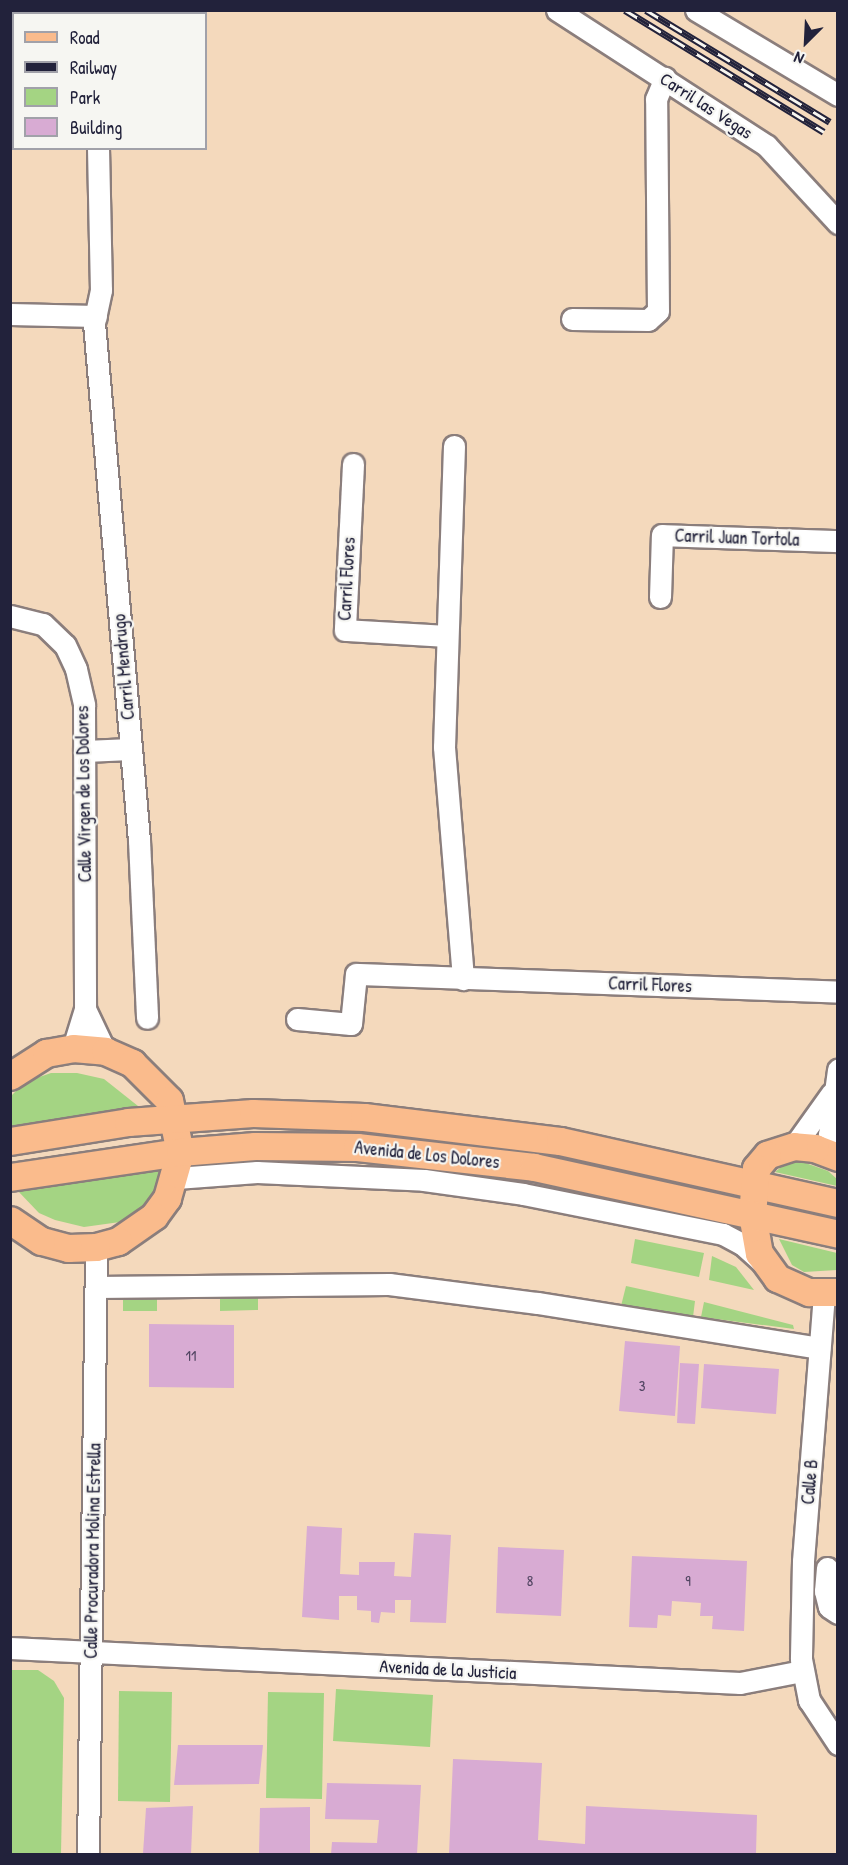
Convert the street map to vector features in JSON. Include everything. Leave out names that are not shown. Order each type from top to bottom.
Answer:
[{"type":"main road","points":[[10,1076],[46,1053],[73,1048],[105,1051],[132,1063],[155,1082],[176,1119],[178,1165],[154,1216],[137,1231],[96,1247],[68,1248],[41,1241],[10,1220]]},
{"type":"main road","name":"Avenida de Los Dolores","points":[[10,1140],[176,1119],[253,1113],[438,1123],[560,1141],[837,1203]]},
{"type":"main road","name":"Avenida de Los Dolores","points":[[10,1177],[178,1165],[304,1146],[471,1157],[608,1181],[837,1234]]},
{"type":"main road","points":[[830,1293],[791,1286],[765,1264],[756,1244],[752,1214],[753,1183],[760,1160],[776,1149],[794,1146],[836,1156]]},
{"type":"street","name":"Carril las Vegas","points":[[557,10],[767,146],[837,223]]},
{"type":"street","points":[[696,10],[837,95]]},
{"type":"street","points":[[572,319],[648,320],[658,311],[656,99],[664,78]]},
{"type":"street","name":"Carril Mendrugo","points":[[98,150],[101,290],[96,316],[131,749],[147,1018]]},
{"type":"street","points":[[10,314],[96,316]]},
{"type":"street","points":[[454,446],[444,747],[463,979]]},
{"type":"street","name":"Carril Flores","points":[[353,464],[345,630],[446,636]]},
{"type":"street","name":"Carril Juan Tortola","points":[[660,597],[662,535],[837,541]]},
{"type":"street","name":"Calle Virgen de Los Dolores","points":[[10,616],[43,624],[65,645],[76,669],[84,705],[85,1009],[73,1048]]},
{"type":"street","points":[[84,751],[131,749]]},
{"type":"street","name":"Carril Flores","points":[[297,1019],[351,1024],[356,974],[837,992]]},
{"type":"street","name":"Calle Virgen de Los Dolores","points":[[85,1009],[105,1051]]},
{"type":"street","points":[[836,1156],[829,1135],[837,1070]]},
{"type":"street","points":[[794,1146],[833,1092]]},
{"type":"street","points":[[178,1165],[256,1172],[424,1180],[523,1194],[624,1212],[731,1237],[765,1264]]},
{"type":"street","name":"Calle Procuradora Molina Estrella","points":[[88,1854],[96,1247]]},
{"type":"street","points":[[96,1287],[389,1284],[538,1303],[819,1348]]},
{"type":"street","name":"Calle B","points":[[802,1671],[804,1557],[819,1348],[830,1293]]},
{"type":"street","points":[[804,1557],[832,1571],[825,1591],[829,1607],[837,1613]]},
{"type":"street","name":"Avenida de la Justicia","points":[[10,1648],[740,1683],[802,1671]]},
{"type":"street","points":[[802,1671],[809,1700],[837,1744]]},
{"type":"green space","points":[[51,1073],[77,1073],[104,1079],[138,1106],[11,1126],[10,1097],[25,1082]]},
{"type":"green space","points":[[800,1161],[828,1171],[837,1179],[837,1186],[775,1172],[785,1164]]},
{"type":"green space","points":[[164,1170],[164,1180],[144,1207],[120,1222],[84,1227],[55,1220],[39,1213],[17,1190]]},
{"type":"green space","points":[[635,1239],[704,1253],[699,1277],[631,1263]]},
{"type":"green space","points":[[779,1239],[837,1253],[837,1270],[804,1272],[792,1265]]},
{"type":"green space","points":[[712,1256],[736,1267],[754,1290],[709,1280]]},
{"type":"green space","points":[[626,1286],[695,1301],[693,1317],[621,1306]]},
{"type":"green space","points":[[123,1297],[157,1297],[157,1311],[123,1311]]},
{"type":"green space","points":[[258,1297],[258,1310],[220,1311],[220,1298]]},
{"type":"green space","points":[[704,1302],[793,1325],[794,1329],[701,1317]]},
{"type":"green space","points":[[11,1670],[38,1670],[54,1681],[64,1698],[61,1854],[11,1854]]},
{"type":"green space","points":[[336,1689],[433,1695],[430,1747],[333,1741]]},
{"type":"green space","points":[[119,1691],[172,1692],[170,1802],[118,1801]]},
{"type":"green space","points":[[268,1692],[324,1693],[322,1799],[266,1798]]},
{"type":"building","points":[[149,1324],[234,1325],[234,1388],[149,1387]]},
{"type":"building","points":[[625,1341],[680,1346],[675,1416],[619,1411]]},
{"type":"building","points":[[680,1363],[699,1364],[695,1424],[677,1423]]},
{"type":"building","points":[[704,1364],[779,1369],[776,1414],[701,1408]]},
{"type":"building","points":[[307,1526],[342,1528],[340,1574],[359,1575],[359,1562],[395,1562],[394,1576],[411,1577],[414,1533],[451,1535],[446,1623],[410,1622],[411,1600],[395,1600],[395,1613],[381,1612],[379,1623],[371,1622],[371,1611],[357,1610],[357,1596],[339,1596],[339,1620],[302,1617]]},
{"type":"building","points":[[498,1547],[564,1550],[561,1616],[496,1613]]},
{"type":"building","points":[[632,1556],[747,1561],[744,1631],[712,1629],[713,1616],[700,1616],[701,1603],[672,1601],[671,1616],[658,1615],[657,1628],[629,1627]]},
{"type":"building","points":[[178,1745],[263,1745],[259,1784],[174,1785]]},
{"type":"building","points":[[453,1759],[542,1763],[538,1840],[585,1844],[586,1806],[757,1815],[756,1854],[449,1854]]},
{"type":"building","points":[[327,1783],[421,1785],[417,1854],[331,1854],[332,1842],[377,1843],[379,1820],[325,1819]]},
{"type":"building","points":[[193,1806],[191,1854],[143,1854],[146,1808]]},
{"type":"building","points":[[310,1807],[310,1854],[259,1854],[260,1808]]},
{"type":"railway","points":[[625,10],[824,132]]},
{"type":"railway","points":[[646,10],[830,122]]}]
